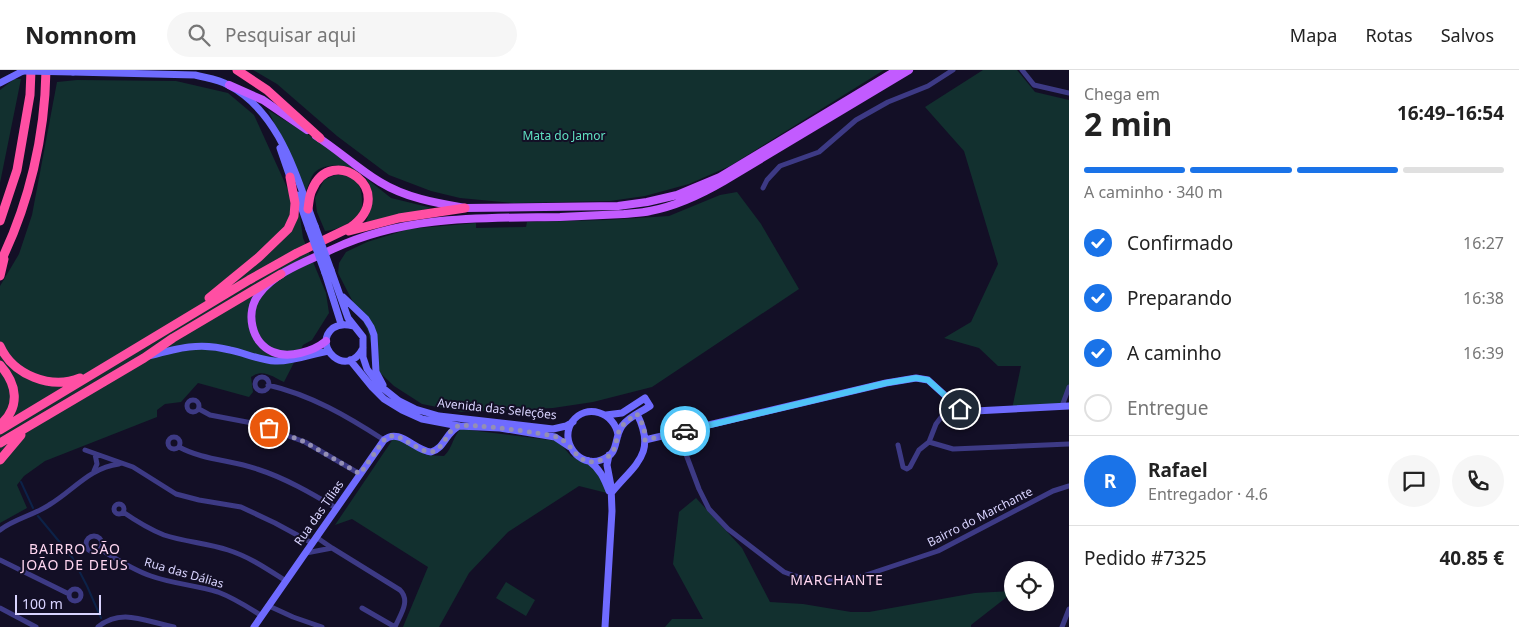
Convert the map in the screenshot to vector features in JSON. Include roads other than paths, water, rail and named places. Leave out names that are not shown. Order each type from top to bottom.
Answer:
[{"type":"highway","points":[[0,221],[17,170],[30,94],[24,70]]},
{"type":"highway","points":[[45,103],[46,70]]},
{"type":"highway","points":[[0,263],[21,214],[34,165],[45,103],[54,70]]},
{"type":"highway","points":[[237,70],[268,90],[320,138]]},
{"type":"highway","points":[[0,430],[186,317],[297,253],[359,221],[368,209],[366,185],[357,176],[347,171],[336,169],[319,178],[311,191],[308,209]]},
{"type":"highway","points":[[186,317],[259,257],[288,229],[294,216],[295,203],[290,176]]},
{"type":"highway","points":[[337,234],[398,218],[465,208]]},
{"type":"highway","points":[[0,276],[6,252]]},
{"type":"highway","points":[[0,443],[144,358],[189,328],[280,274]]},
{"type":"highway","points":[[0,346],[20,371],[37,380],[58,383],[77,380],[97,371]]},
{"type":"highway","points":[[0,366],[10,376],[15,389],[14,404],[0,425]]},
{"type":"highway","points":[[0,460],[30,425]]},
{"type":"main road","points":[[3,81],[24,70]]},
{"type":"main road","name":"Avenida das Seleções","points":[[24,70],[195,75],[229,85],[246,97],[262,113],[276,133],[289,157],[308,209],[312,228]]},
{"type":"main road","points":[[229,85],[263,100],[320,138],[372,177],[395,190],[413,197],[465,208],[618,206],[677,195],[720,177],[897,70]]},
{"type":"main road","points":[[352,326],[341,324],[331,330],[326,341],[319,347],[283,355],[273,352],[256,336],[251,321],[252,307],[259,294],[280,274],[372,233],[441,220],[585,216],[649,212],[679,204],[702,194],[909,70]]},
{"type":"main road","name":"Avenida das Seleções","points":[[276,133],[290,176],[328,272],[341,324]]},
{"type":"main road","name":"Avenida das Seleções","points":[[328,272],[337,287],[352,326],[357,328],[363,338],[363,357],[367,369],[379,385],[407,405],[440,416],[553,428],[566,426],[572,422]]},
{"type":"main road","points":[[337,287],[346,302],[366,319],[371,327],[374,335],[376,372],[387,392]]},
{"type":"main road","points":[[144,358],[196,345],[229,350],[256,358],[275,361],[289,360],[328,351],[326,341]]},
{"type":"main road","points":[[350,360],[360,354],[362,348]]},
{"type":"main road","name":"Avenida das Seleções","points":[[328,351],[338,360],[350,360],[372,388],[384,399],[412,415],[435,422],[459,426],[500,428],[555,437],[571,448]]},
{"type":"main road","points":[[645,440],[886,383],[916,378],[928,380],[960,409],[975,411],[1066,406]]},
{"type":"main road","points":[[605,627],[612,495],[607,464],[623,424],[650,406],[645,398],[622,413],[606,415],[588,412],[572,422],[568,435],[571,448],[576,455],[598,468],[612,495]]},
{"type":"main road","points":[[612,495],[640,460],[645,440],[644,427],[637,414]]},
{"type":"main road","points":[[606,415],[613,422],[618,435]]},
{"type":"main road","points":[[435,422],[443,430],[444,442]]},
{"type":"main road","points":[[384,440],[389,436],[397,436],[422,450],[431,452],[436,451],[452,431],[459,426]]},
{"type":"main road","name":"Rua das Tílias","points":[[254,627],[384,440]]},
{"type":"main road","points":[[588,461],[602,460],[609,455]]},
{"type":"main road","points":[[609,475],[616,480],[625,478]]},
{"type":"street","points":[[764,188],[767,180],[780,166],[819,152],[856,120],[888,102],[928,86],[953,70]]},
{"type":"street","points":[[1022,70],[1034,85],[1069,93]]},
{"type":"street","points":[[268,385],[288,390],[324,404],[384,440]]},
{"type":"street","points":[[1066,406],[1069,387]]},
{"type":"street","points":[[898,445],[903,467],[907,469],[919,450],[929,442],[936,424],[952,403]]},
{"type":"street","points":[[199,409],[210,415],[252,422],[287,434],[305,442],[360,474]]},
{"type":"street","name":"Bairro do Marchante","points":[[678,433],[709,509],[728,529],[784,572],[827,581],[860,577],[938,551],[1053,491],[1069,486]]},
{"type":"street","points":[[929,442],[953,450],[1069,444]]},
{"type":"street","points":[[178,447],[191,454],[227,460],[265,472],[307,491],[336,508]]},
{"type":"street","points":[[85,450],[133,467],[176,494],[241,507],[332,548],[404,594],[405,597],[405,604],[395,627],[362,608]]},
{"type":"street","points":[[94,471],[97,464],[95,454]]},
{"type":"street","points":[[0,530],[48,506],[94,471],[106,466],[122,464]]},
{"type":"street","points":[[123,512],[146,527],[163,535],[213,546],[246,556],[286,581]]},
{"type":"street","points":[[306,553],[332,548]]},
{"type":"street","name":"Rua das Dálias","points":[[100,549],[131,568],[149,576],[168,582],[218,592],[236,600],[262,616]]},
{"type":"street","points":[[0,560],[68,594]]},
{"type":"street","points":[[269,606],[322,627]]},
{"type":"street","points":[[0,608],[36,627]]},
{"type":"street","points":[[1062,627],[1069,609]]},
{"type":"street","points":[[98,627],[104,621],[121,616],[136,617],[174,627]]},
{"type":"waterway","points":[[21,482],[33,508]]},
{"type":"waterway","points":[[38,516],[72,557],[101,618]]},
{"type":"district","name":"BAIRRO SÃO JOÃO DE DEUS","points":[[75,558]]},
{"type":"district","name":"MARCHANTE","points":[[837,580]]},
{"type":"park label","name":"Mata do Jamor","points":[[564,136]]}]
